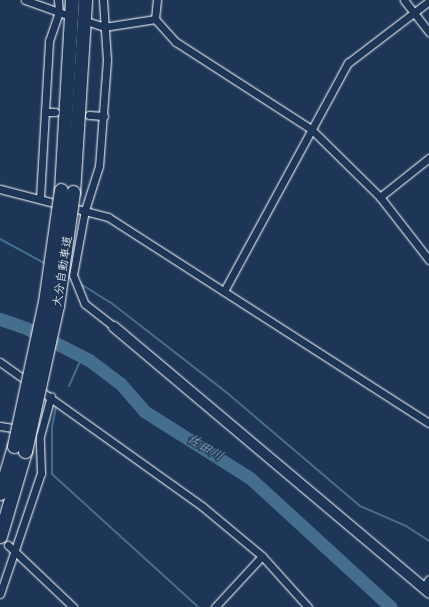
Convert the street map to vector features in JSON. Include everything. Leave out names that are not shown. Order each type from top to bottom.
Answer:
[{"type":"highway","name":"大分自動車道","points":[[67,191],[72,0]]},
{"type":"highway","name":"大分自動車道","points":[[4,541],[45,302],[67,191],[85,0]]},
{"type":"highway","name":"大分自動車道","points":[[0,493],[19,448]]},
{"type":"street","points":[[25,0],[61,13]]},
{"type":"street","points":[[40,198],[46,112],[48,41],[61,13],[58,0]]},
{"type":"street","points":[[103,0],[107,60],[104,116],[99,166],[85,210],[73,275],[85,304],[427,586]]},
{"type":"street","points":[[157,0],[155,19],[176,42],[312,129],[380,197],[429,260]]},
{"type":"street","points":[[404,0],[429,32]]},
{"type":"street","points":[[224,291],[348,63],[429,1]]},
{"type":"street","points":[[89,22],[104,27],[155,19]]},
{"type":"street","points":[[46,112],[55,112]]},
{"type":"street","points":[[89,115],[104,116]]},
{"type":"street","points":[[380,197],[429,158]]},
{"type":"street","points":[[0,188],[108,217],[429,422]]},
{"type":"street","points":[[0,362],[51,396],[203,507],[262,556],[308,607]]},
{"type":"street","points":[[0,594],[15,554],[41,473],[40,436],[51,396]]},
{"type":"street","points":[[0,426],[40,436]]},
{"type":"street","points":[[4,541],[15,554],[73,607]]},
{"type":"street","points":[[216,607],[262,556]]},
{"type":"waterway","points":[[0,239],[46,264]]},
{"type":"waterway","points":[[79,283],[110,302],[226,392],[360,506],[406,526],[429,541]]},
{"type":"waterway","name":"佐田川","points":[[0,319],[26,328],[89,360],[120,383],[144,411],[250,478],[391,607]]},
{"type":"waterway","points":[[69,386],[82,357]]},
{"type":"waterway","points":[[56,407],[52,428],[52,474],[198,607]]}]
